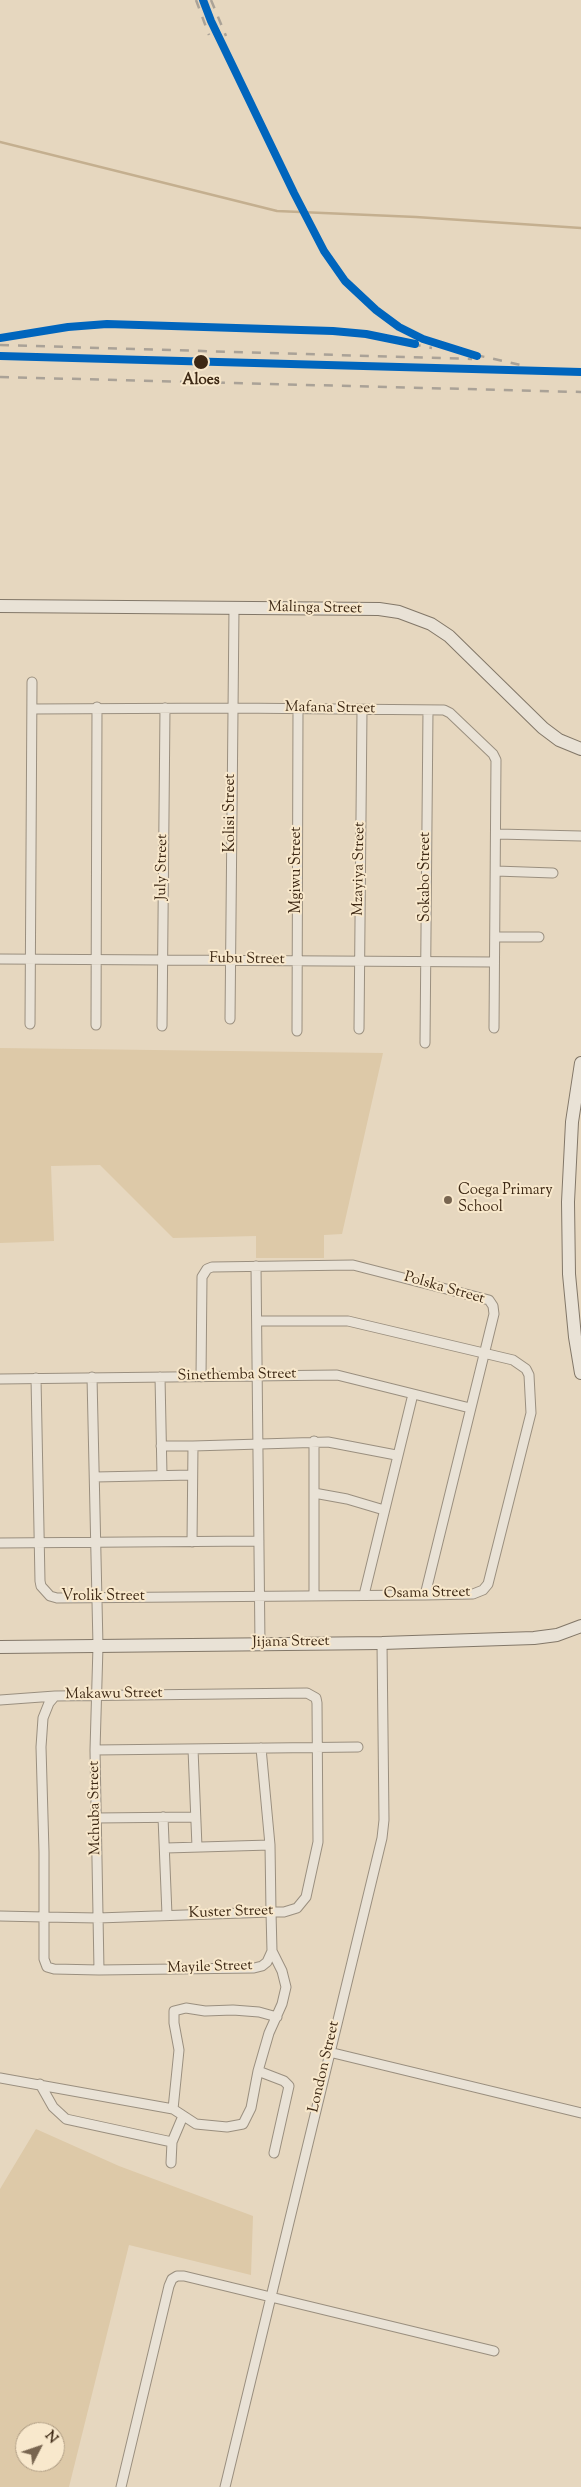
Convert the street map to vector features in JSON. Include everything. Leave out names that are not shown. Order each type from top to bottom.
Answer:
[{"type":"street","name":"Malinga Street","points":[[0,606],[379,609],[420,619],[439,629],[457,643],[543,728],[559,740],[581,749]]},
{"type":"street","name":"Kolisi Street","points":[[230,1019],[234,608]]},
{"type":"street","points":[[30,1024],[32,682]]},
{"type":"street","name":"Mafana Street","points":[[32,709],[97,707],[428,710],[450,712],[496,760],[494,1028]]},
{"type":"street","points":[[96,1025],[97,707]]},
{"type":"street","name":"July Street","points":[[162,1026],[165,708]]},
{"type":"street","name":"Mgiwu Street","points":[[296,1031],[298,710]]},
{"type":"street","name":"Mzayiya Street","points":[[359,1029],[362,710]]},
{"type":"street","name":"Sokabo Street","points":[[425,1043],[428,710]]},
{"type":"street","points":[[496,834],[581,836]]},
{"type":"street","points":[[496,871],[552,873]]},
{"type":"street","points":[[495,937],[539,937]]},
{"type":"street","name":"Fubu Street","points":[[0,959],[494,962]]},
{"type":"street","points":[[581,1063],[572,1122],[568,1202],[569,1274],[575,1337],[581,1373]]},
{"type":"street","name":"Polska Street","points":[[201,1377],[202,1277],[204,1272],[217,1266],[353,1265],[486,1298],[493,1306],[494,1314],[424,1595]]},
{"type":"street","points":[[256,1266],[260,1644]]},
{"type":"street","name":"Osama Street","points":[[257,1320],[343,1320],[521,1363],[529,1375],[531,1413],[507,1515],[486,1587],[473,1594],[259,1596]]},
{"type":"street","name":"Sinethemba Street","points":[[0,1379],[336,1375],[470,1408]]},
{"type":"street","points":[[160,1376],[162,1475]]},
{"type":"street","name":"Mchuba Street","points":[[92,1377],[98,1646],[95,1694],[95,1750],[99,1970]]},
{"type":"street","name":"Vrolik Street","points":[[36,1378],[39,1542],[41,1586],[45,1593],[57,1598],[259,1596]]},
{"type":"street","points":[[364,1595],[396,1456],[413,1394]]},
{"type":"street","points":[[314,1442],[314,1595]]},
{"type":"street","points":[[161,1446],[328,1442],[396,1456]]},
{"type":"street","points":[[192,1542],[193,1446]]},
{"type":"street","points":[[95,1477],[192,1475]]},
{"type":"street","points":[[314,1493],[347,1499],[384,1510]]},
{"type":"street","points":[[0,1544],[259,1540]]},
{"type":"street","name":"Jijana Street","points":[[0,1647],[382,1643],[534,1638],[557,1635],[581,1626]]},
{"type":"street","name":"London Street","points":[[225,2487],[384,1829],[382,1643]]},
{"type":"street","name":"Makawu Street","points":[[44,1917],[42,1724],[49,1703],[55,1696],[95,1694],[307,1693],[316,1698],[317,1703],[318,1748]]},
{"type":"street","points":[[0,1700],[55,1696]]},
{"type":"street","points":[[95,1750],[358,1747]]},
{"type":"street","name":"Mayile Street","points":[[44,1917],[44,1959],[47,1967],[54,1969],[254,1968],[267,1962],[272,1951],[270,1845],[261,1748]]},
{"type":"street","name":"Kuster Street","points":[[0,1916],[98,1918],[291,1911],[297,1908],[306,1897],[318,1850],[318,1748]]},
{"type":"street","points":[[193,1749],[198,1847]]},
{"type":"street","points":[[164,1817],[167,1915]]},
{"type":"street","points":[[96,1818],[195,1817]]},
{"type":"street","points":[[166,1848],[270,1845]]},
{"type":"street","points":[[0,2078],[173,2110],[196,2124],[227,2127],[242,2124],[251,2108],[258,2071],[269,2033],[277,2017],[286,1987],[282,1971],[272,1951]]},
{"type":"street","points":[[173,2110],[179,2050],[174,2023],[174,2011],[186,2008],[205,2011],[232,2010],[259,2012],[277,2017]]},
{"type":"street","points":[[329,2052],[581,2113]]},
{"type":"street","points":[[258,2071],[284,2081],[289,2086],[274,2153]]},
{"type":"street","points":[[40,2084],[54,2107],[66,2119],[172,2142]]},
{"type":"street","points":[[171,2163],[172,2142],[183,2116]]},
{"type":"street","points":[[121,2487],[172,2279],[177,2276],[184,2276],[494,2351]]},
{"type":"shaded area","points":[[0,1048],[383,1053],[342,1234],[324,1235],[324,1258],[256,1258],[256,1236],[173,1238],[100,1165],[51,1166],[54,1241],[0,1243]]},
{"type":"shaded area","points":[[36,2129],[119,2166],[253,2216],[251,2275],[129,2245],[69,2487],[0,2487],[0,2189]]},
{"type":"waterway","points":[[0,142],[277,211],[416,217],[581,228]]},
{"type":"railway","points":[[196,0],[209,35]]},
{"type":"railway","points":[[203,0],[211,21],[294,193],[324,251],[345,281],[376,310],[411,333],[458,351],[521,365]]},
{"type":"railway","points":[[211,0],[226,36]]},
{"type":"railway","points":[[0,338],[68,327],[107,324],[349,332],[432,348]]},
{"type":"railway","points":[[0,345],[472,359]]},
{"type":"railway","points":[[0,356],[581,372]]},
{"type":"railway","points":[[0,377],[581,392]]},
{"type":"transit line","points":[[203,0],[211,21],[294,193],[324,251],[345,281],[376,310],[399,327],[423,339],[477,356]]},
{"type":"transit line","points":[[0,338],[68,327],[107,324],[333,331],[366,334],[415,344]]},
{"type":"transit line","points":[[0,356],[581,372]]},
{"type":"place","name":"Aloes","points":[[201,362]]},
{"type":"place","name":"Coega Primary School","points":[[448,1200]]}]
